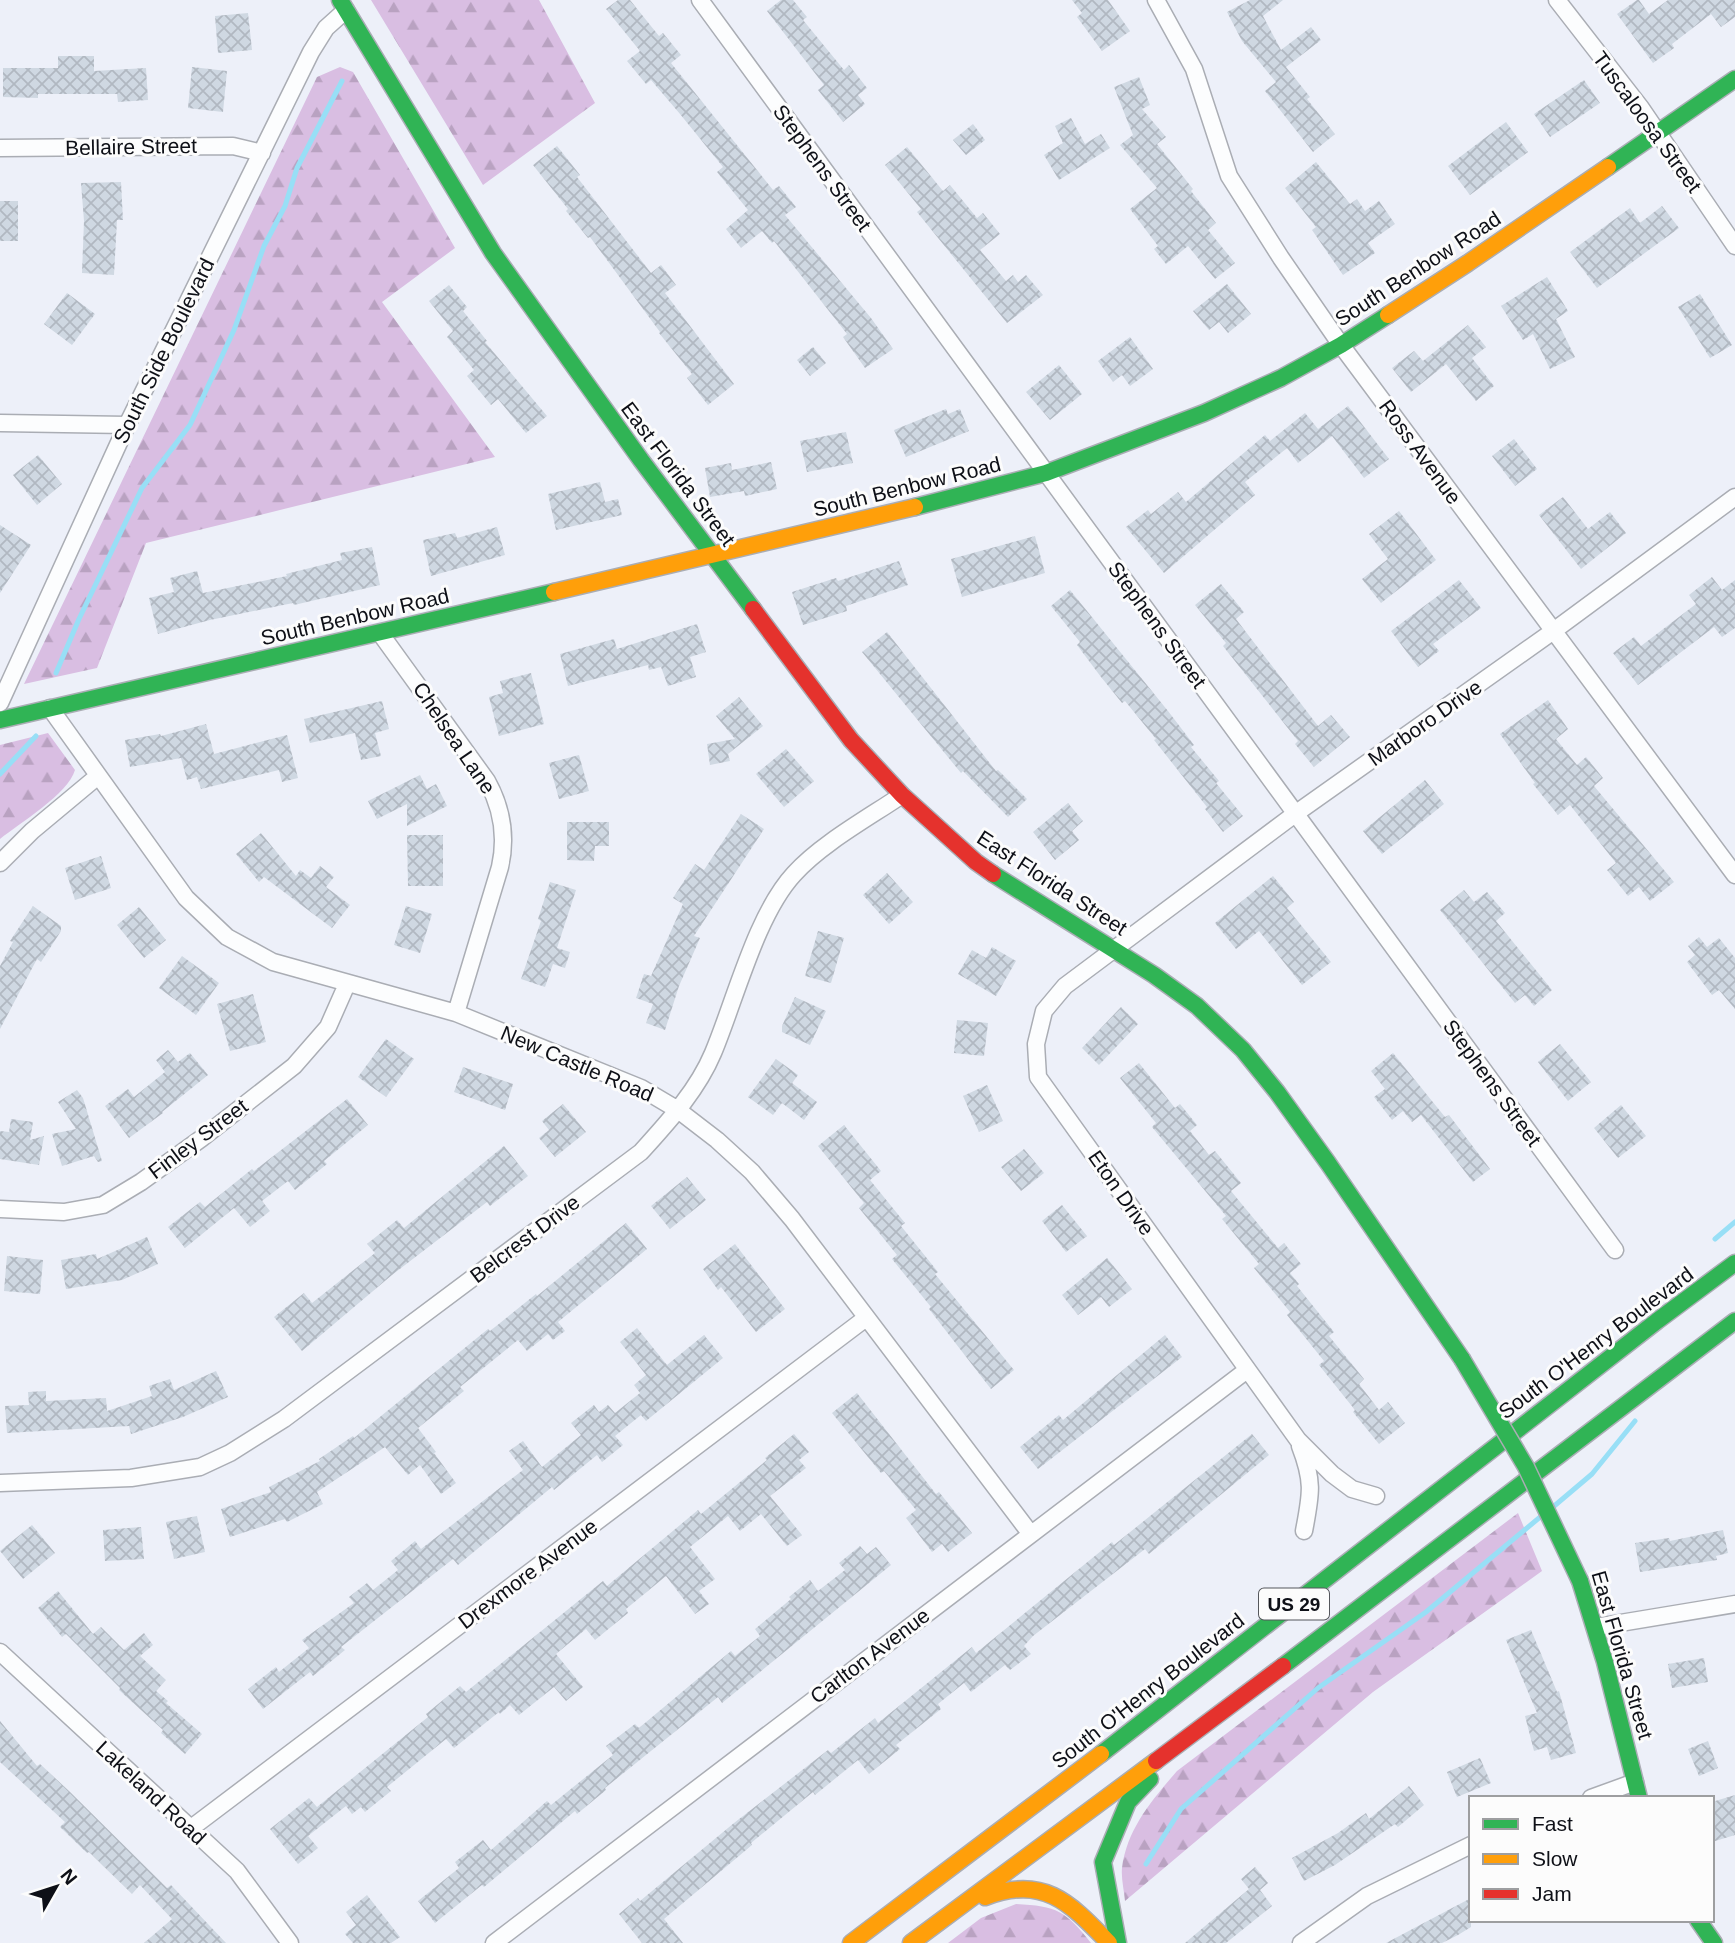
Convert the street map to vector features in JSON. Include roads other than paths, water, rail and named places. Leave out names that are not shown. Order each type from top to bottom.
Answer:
[{"type":"main road","name":"East Florida Street","points":[[343,5],[493,253],[641,460],[851,740],[902,796],[976,862],[1115,949],[1197,1006],[1243,1050],[1277,1092],[1462,1359],[1499,1417],[1544,1498],[1580,1581],[1596,1627],[1637,1790]]},
{"type":"main road","name":"South Benbow Road","points":[[0,719],[867,520],[1046,473],[1203,413],[1281,377],[1341,345],[1468,263],[1735,79]]},
{"type":"main road","name":"South O'Henry Boulevard","points":[[851,1943],[1015,1821],[1635,1337],[1735,1263]]},
{"type":"main road","name":"US 29","points":[[911,1943],[1367,1604],[1735,1321]]},
{"type":"main road","points":[[1118,1943],[1103,1862],[1128,1801],[1205,1725]]},
{"type":"main road","points":[[948,1916],[993,1893],[1020,1887],[1049,1892],[1070,1904],[1109,1943]]},
{"type":"main road","points":[[1699,1922],[1714,1943]]},
{"type":"street","name":"Stephens Street","points":[[699,0],[1615,1250]]},
{"type":"street","name":"Ross Avenue","points":[[1156,0],[1194,69],[1229,176],[1280,258],[1552,632],[1735,875]]},
{"type":"street","name":"Tuscaloosa Street","points":[[1557,0],[1657,132],[1735,246]]},
{"type":"street","name":"South Side Boulevard","points":[[0,703],[127,425],[311,52],[343,5]]},
{"type":"street","name":"Bellaire Street","points":[[0,148],[233,145],[262,153]]},
{"type":"street","points":[[0,423],[127,425]]},
{"type":"street","name":"Marboro Drive","points":[[1115,949],[1295,814],[1552,632],[1735,497]]},
{"type":"street","name":"Chelsea Lane","points":[[380,633],[487,781],[502,821],[503,852],[500,867],[456,1013]]},
{"type":"street","name":"New Castle Road","points":[[50,708],[186,898],[227,937],[273,962],[456,1013],[641,1088],[678,1110],[752,1172],[792,1219],[1030,1534]]},
{"type":"street","points":[[0,863],[32,831],[98,776]]},
{"type":"street","name":"Belcrest Drive","points":[[0,1483],[131,1478],[200,1467],[230,1453],[284,1419],[641,1152],[678,1110],[712,1056],[770,909],[793,874],[830,844],[902,796]]},
{"type":"street","name":"Eton Drive","points":[[1115,949],[1065,985],[1044,1011],[1036,1044],[1038,1077],[1298,1440],[1332,1474],[1352,1489],[1376,1496]]},
{"type":"street","name":"Finley Street","points":[[0,1209],[64,1212],[103,1205],[141,1182],[294,1066],[328,1027],[346,984]]},
{"type":"street","name":"Drexmore Avenue","points":[[190,1829],[866,1318]]},
{"type":"street","name":"Carlton Avenue","points":[[494,1943],[1247,1370]]},
{"type":"street","name":"Eton Drive","points":[[1298,1440],[1310,1472],[1310,1500],[1304,1531]]},
{"type":"street","points":[[1596,1627],[1735,1604]]},
{"type":"street","name":"Lakeland Road","points":[[0,1652],[237,1871],[290,1943]]},
{"type":"street","points":[[1602,1796],[1637,1790]]},
{"type":"street","points":[[1301,1943],[1367,1896],[1469,1845]]},
{"type":"waterway","points":[[56,673],[142,488],[190,425],[234,330],[264,246],[285,206],[297,168],[342,81]]},
{"type":"waterway","points":[[0,774],[36,736]]},
{"type":"waterway","points":[[1715,1239],[1735,1222]]},
{"type":"waterway","points":[[1553,1507],[1592,1474],[1635,1421]]},
{"type":"waterway","points":[[1146,1864],[1181,1809],[1318,1688],[1426,1612],[1545,1513]]}]
